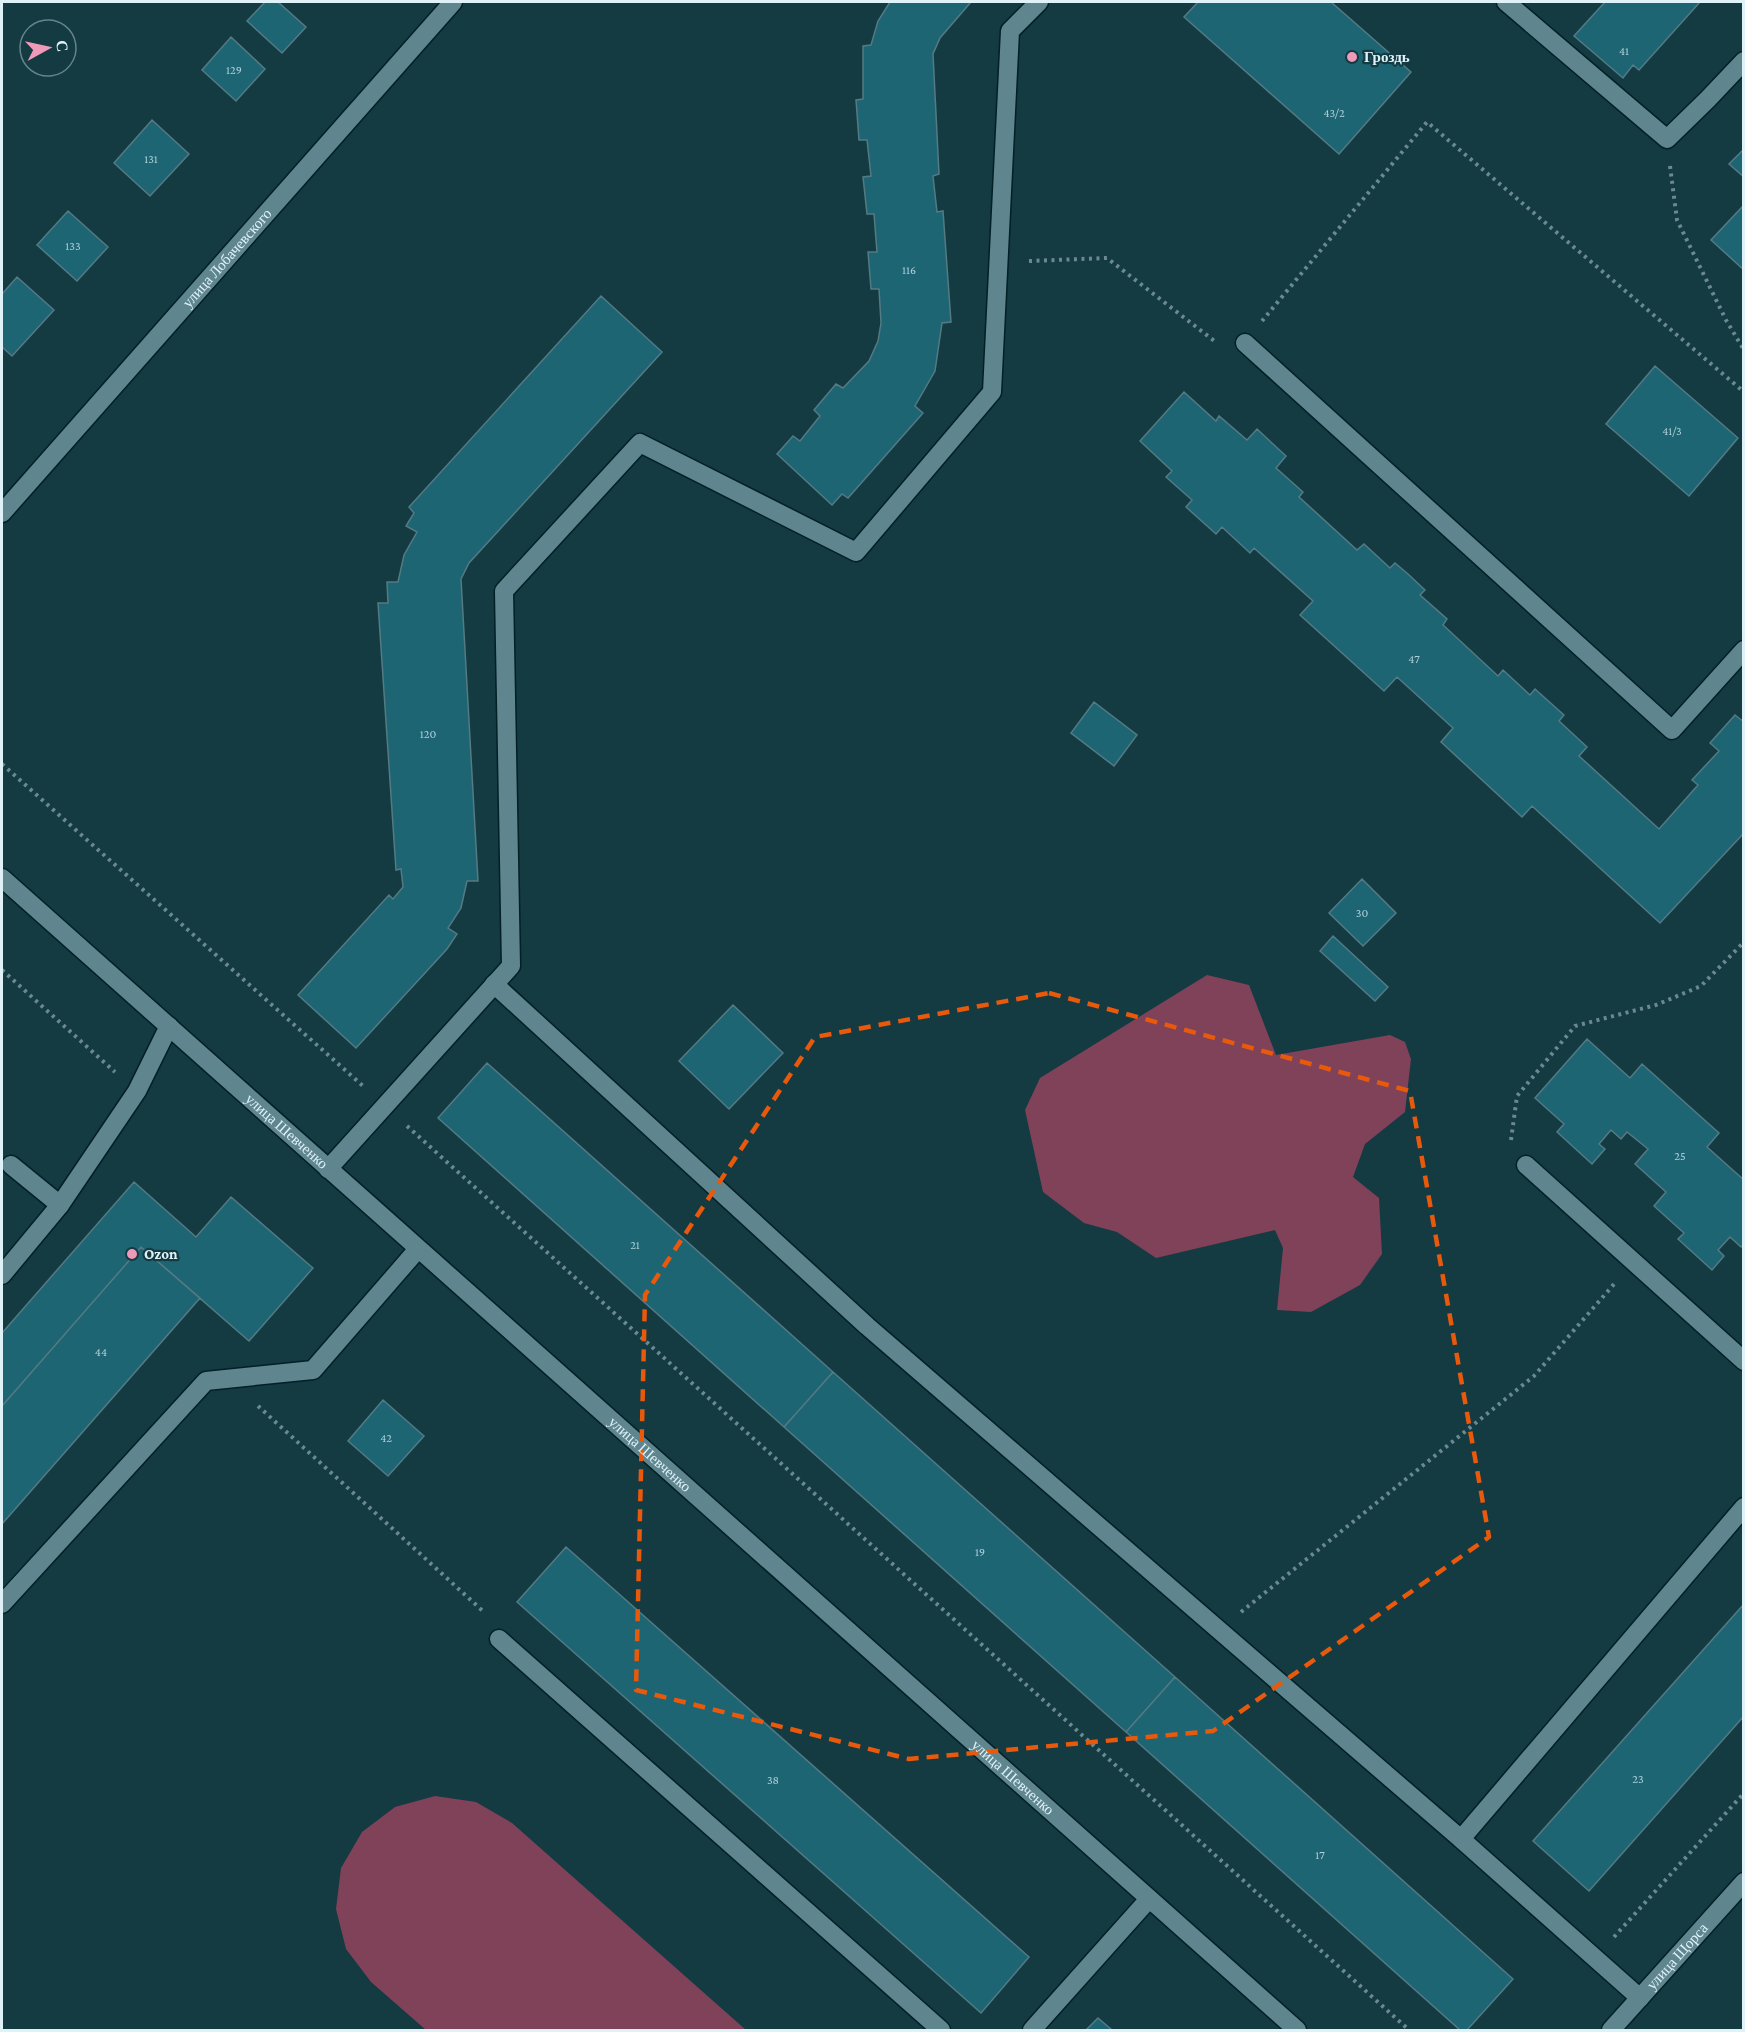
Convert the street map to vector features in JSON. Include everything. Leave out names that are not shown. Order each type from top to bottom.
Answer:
[{"type":"street","name":"улица Лобачевского","points":[[2,513],[453,2]]},
{"type":"street","points":[[328,1169],[511,966],[504,591],[640,443],[856,552],[992,392],[1010,31],[1039,2]]},
{"type":"street","points":[[1506,2],[1667,139],[1743,61]]},
{"type":"street","points":[[1245,343],[1672,730],[1743,650]]},
{"type":"street","name":"улица Шевченко","points":[[2,878],[1297,2031]]},
{"type":"street","points":[[494,984],[867,1326],[1461,1839],[1640,1998]]},
{"type":"street","points":[[2,1275],[60,1204],[137,1091],[169,1026]]},
{"type":"street","points":[[11,1165],[60,1204]]},
{"type":"street","points":[[1526,1165],[1743,1361]]},
{"type":"street","points":[[2,1604],[206,1381],[314,1370],[418,1249]]},
{"type":"street","points":[[1461,1839],[1743,1507]]},
{"type":"street","points":[[499,1639],[941,2031]]},
{"type":"street","name":"улица Щорса","points":[[1611,2031],[1743,1882]]},
{"type":"street","points":[[1032,2031],[1149,1899]]},
{"type":"path","points":[[998,262],[1107,258],[1234,355],[1426,122],[1743,392]]},
{"type":"path","points":[[1667,139],[1677,220],[1743,350]]},
{"type":"path","points":[[2,764],[385,1106],[1409,2031]]},
{"type":"path","points":[[1526,1165],[1511,1141],[1517,1096],[1575,1026],[1656,1005],[1701,986],[1743,942]]},
{"type":"path","points":[[2,970],[137,1091]]},
{"type":"path","points":[[1219,1630],[1534,1376],[1633,1262]]},
{"type":"path","points":[[229,1379],[478,1610],[510,1628],[499,1639]]},
{"type":"path","points":[[1594,1958],[1743,1792]]},
{"type":"highlighted area","points":[[1049,993],[1410,1091],[1489,1537],[1213,1731],[909,1759],[636,1690],[645,1295],[815,1037]]},
{"type":"shaded area","points":[[1207,975],[1249,985],[1276,1055],[1390,1035],[1405,1042],[1411,1059],[1405,1112],[1365,1144],[1353,1177],[1379,1198],[1382,1254],[1360,1285],[1311,1312],[1277,1310],[1283,1248],[1275,1230],[1156,1258],[1117,1232],[1084,1223],[1043,1192],[1025,1110],[1040,1078]]},
{"type":"shaded area","points":[[435,1796],[476,1802],[512,1823],[746,2030],[426,2030],[371,1982],[346,1949],[336,1909],[341,1868],[362,1832],[395,1807]]},
{"type":"building","points":[[265,2],[278,2],[306,27],[282,53],[247,21]]},
{"type":"building","points":[[890,2],[971,2],[940,38],[933,54],[939,174],[933,176],[937,212],[943,211],[951,322],[942,323],[935,371],[915,406],[923,413],[848,498],[842,494],[832,505],[777,454],[793,436],[800,441],[820,416],[814,410],[836,384],[843,388],[869,361],[878,341],[881,323],[879,289],[871,289],[868,252],[877,252],[874,214],[867,214],[863,177],[871,176],[867,140],[859,140],[856,100],[863,99],[863,46],[871,45],[878,21]]},
{"type":"building","points":[[1198,2],[1331,2],[1411,72],[1339,154],[1184,17]]},
{"type":"building","points":[[1605,2],[1700,2],[1639,70],[1633,65],[1623,78],[1574,36]]},
{"type":"building","points":[[231,37],[265,69],[236,101],[202,70]]},
{"type":"building","points":[[152,120],[189,154],[150,196],[114,163]]},
{"type":"building","points":[[1744,149],[1744,177],[1729,164]]},
{"type":"building","points":[[1744,205],[1744,270],[1711,240]]},
{"type":"building","points":[[68,211],[108,247],[77,281],[37,245]]},
{"type":"building","points":[[17,277],[54,310],[12,356],[2,347],[2,294]]},
{"type":"building","points":[[601,296],[662,352],[469,563],[461,579],[478,881],[467,881],[461,908],[448,928],[457,934],[447,949],[356,1048],[298,995],[389,895],[393,899],[403,887],[401,869],[396,870],[378,603],[388,603],[387,582],[398,582],[404,555],[417,532],[406,526],[414,513],[409,507]]},
{"type":"building","points":[[1655,366],[1738,438],[1689,496],[1606,424]]},
{"type":"building","points":[[1184,392],[1216,421],[1219,416],[1247,440],[1257,429],[1286,456],[1276,468],[1303,492],[1299,497],[1357,550],[1364,544],[1390,568],[1395,563],[1408,574],[1425,590],[1420,595],[1447,619],[1443,625],[1498,676],[1503,670],[1530,695],[1535,689],[1564,715],[1559,721],[1587,747],[1579,756],[1659,829],[1698,785],[1692,780],[1719,751],[1710,743],[1735,715],[1744,722],[1744,833],[1660,923],[1532,806],[1522,817],[1441,742],[1453,728],[1397,677],[1384,691],[1300,615],[1313,601],[1254,548],[1250,553],[1222,527],[1216,534],[1186,507],[1192,500],[1166,477],[1172,471],[1140,441]]},
{"type":"building","points":[[1094,702],[1137,735],[1114,766],[1071,733]]},
{"type":"building","points":[[1362,879],[1396,913],[1363,946],[1329,913]]},
{"type":"building","points":[[1333,936],[1388,987],[1375,1001],[1320,951]]},
{"type":"building","points":[[733,1005],[783,1053],[729,1109],[679,1061]]},
{"type":"building","points":[[1587,1039],[1630,1078],[1642,1064],[1719,1133],[1707,1147],[1744,1180],[1744,1244],[1741,1247],[1730,1237],[1718,1250],[1724,1256],[1712,1270],[1678,1239],[1684,1233],[1654,1206],[1666,1192],[1635,1164],[1648,1149],[1627,1132],[1621,1139],[1611,1130],[1599,1144],[1605,1149],[1592,1164],[1557,1132],[1564,1124],[1535,1098]]},
{"type":"building","points":[[487,1063],[833,1372],[784,1427],[438,1118]]},
{"type":"building","points":[[134,1182],[196,1237],[231,1197],[313,1268],[249,1341],[141,1247],[2,1406],[2,1333]]},
{"type":"building","points":[[141,1247],[200,1298],[2,1524],[2,1406]]},
{"type":"building","points":[[833,1372],[1175,1677],[1126,1732],[784,1427]]},
{"type":"building","points":[[383,1400],[424,1436],[388,1476],[348,1441]]},
{"type":"building","points":[[566,1547],[1029,1957],[981,2013],[517,1602]]},
{"type":"building","points":[[1744,1604],[1744,1716],[1589,1891],[1533,1841]]},
{"type":"building","points":[[1175,1677],[1513,1979],[1467,2030],[1460,2030],[1126,1732]]},
{"type":"building","points":[[1098,2018],[1112,2030],[1086,2030]]},
{"type":"place","name":"Гроздь","points":[[1352,57]]},
{"type":"place","name":"Ozon","points":[[132,1254]]}]
